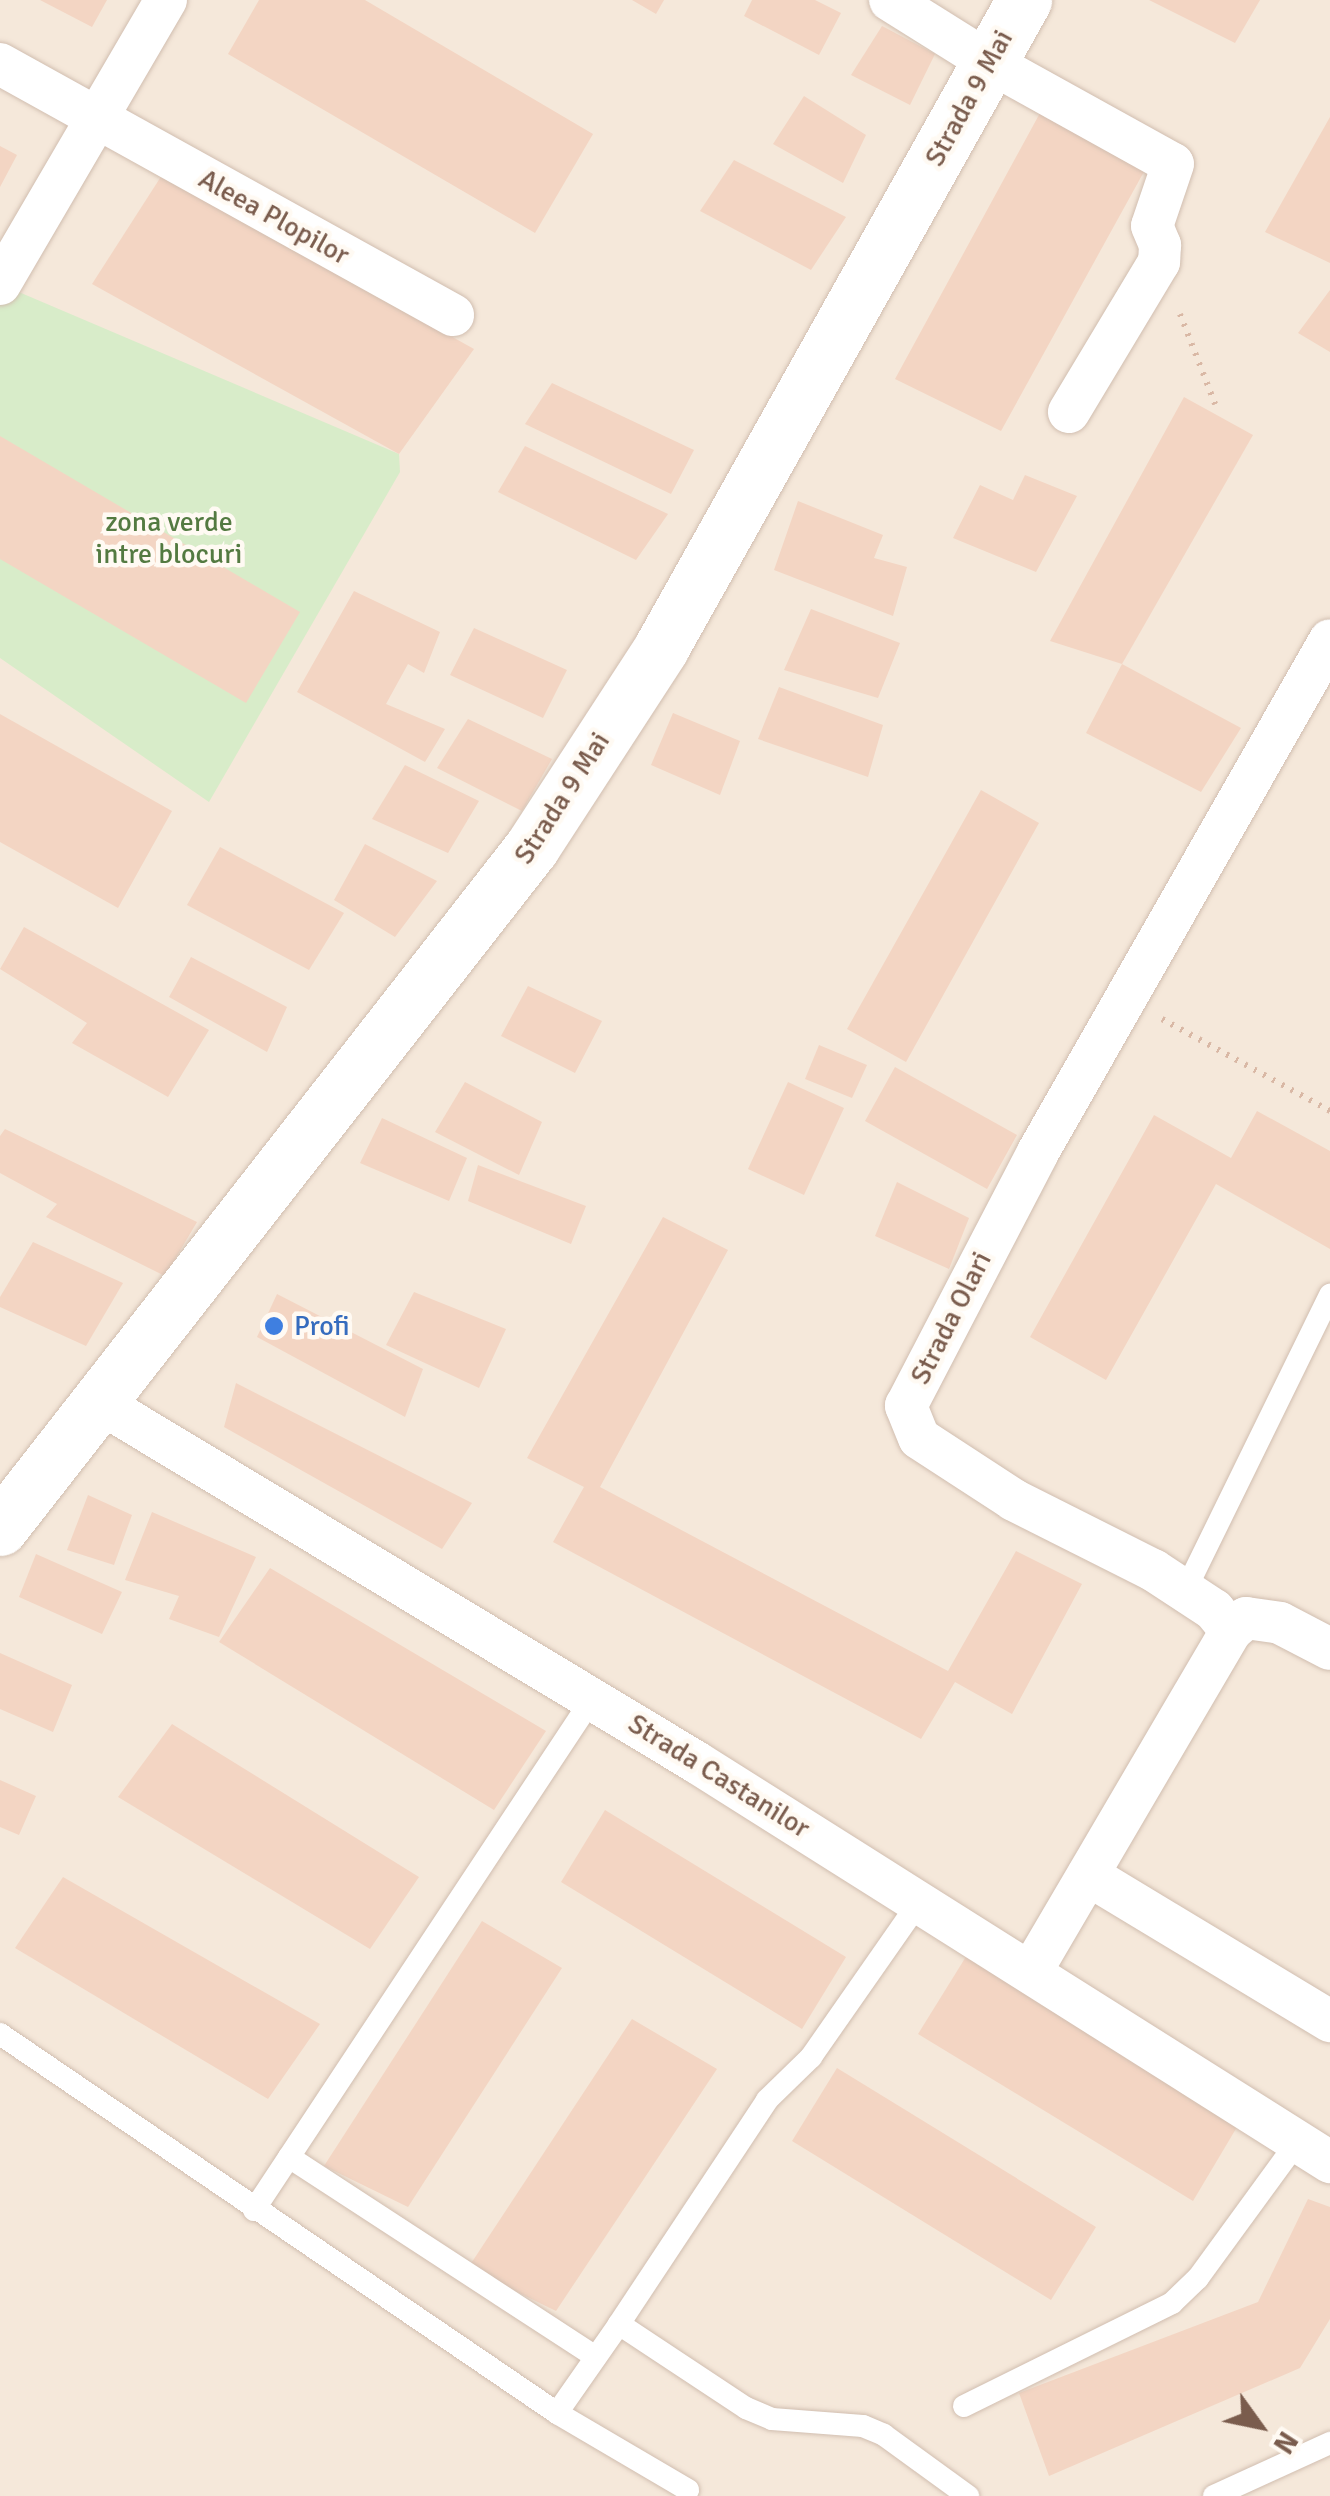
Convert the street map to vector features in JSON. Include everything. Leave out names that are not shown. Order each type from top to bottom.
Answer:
[{"type":"main road","name":"Strada 9 Mai","points":[[0,1528],[532,847],[660,648],[1024,0]]},
{"type":"street","points":[[0,284],[166,0]]},
{"type":"street","points":[[890,0],[989,62],[1172,164],[1152,226],[1160,245],[1160,262],[1070,412]]},
{"type":"street","name":"Aleea Plopilor","points":[[0,64],[453,315]]},
{"type":"street","name":"Strada Olari","points":[[1231,1631],[1214,1610],[1185,1591],[1014,1500],[919,1438],[906,1406],[1038,1152],[1330,640]]},
{"type":"street","name":"Strada Castanilor","points":[[100,1403],[920,1900],[1322,2156]]},
{"type":"street","points":[[1032,1970],[1231,1631],[1246,1618],[1280,1624],[1330,1650]]},
{"type":"street","points":[[1088,1874],[1330,2021]]},
{"type":"lane","points":[[1185,1591],[1330,1295]]},
{"type":"lane","points":[[254,2210],[592,1700]]},
{"type":"lane","points":[[557,2413],[767,2100],[811,2058],[920,1900]]},
{"type":"lane","points":[[0,2034],[557,2413],[688,2490]]},
{"type":"lane","points":[[289,2156],[596,2357]]},
{"type":"lane","points":[[964,2406],[1172,2303],[1322,2156]]},
{"type":"lane","points":[[619,2324],[746,2408],[772,2419],[874,2430],[968,2496]]},
{"type":"lane","points":[[1214,2496],[1330,2443]]},
{"type":"path","points":[[1160,262],[1215,404]]},
{"type":"path","points":[[1126,1000],[1330,1111]]},
{"type":"shaded area","points":[[0,0],[1330,0],[1330,2496],[0,2496]]},
{"type":"green space","name":"zona verde intre blocuri","points":[[0,284],[399,454],[400,472],[209,802],[0,658]]},
{"type":"building","points":[[40,0],[107,0],[92,27]]},
{"type":"building","points":[[259,0],[365,0],[593,134],[535,233],[228,54]]},
{"type":"building","points":[[632,0],[664,0],[656,14]]},
{"type":"building","points":[[752,0],[815,0],[841,13],[819,55],[744,16]]},
{"type":"building","points":[[1149,0],[1260,0],[1235,43]]},
{"type":"building","points":[[882,26],[935,54],[910,105],[851,75]]},
{"type":"building","points":[[804,96],[866,135],[843,183],[773,144]]},
{"type":"building","points":[[1040,113],[1146,168],[1001,431],[895,379]]},
{"type":"building","points":[[1330,117],[1330,263],[1265,232]]},
{"type":"building","points":[[0,146],[17,155],[0,187]]},
{"type":"building","points":[[734,160],[846,217],[811,270],[700,211]]},
{"type":"building","points":[[162,175],[474,349],[399,454],[92,284]]},
{"type":"building","points":[[1330,290],[1330,352],[1298,333]]},
{"type":"building","points":[[552,383],[694,450],[671,494],[525,424]]},
{"type":"building","points":[[1184,397],[1253,435],[1122,664],[1050,641]]},
{"type":"building","points":[[0,436],[300,612],[246,703],[0,559]]},
{"type":"building","points":[[525,446],[668,514],[636,560],[498,492]]},
{"type":"building","points":[[1025,475],[1077,496],[1036,572],[953,538],[980,485],[1013,500]]},
{"type":"building","points":[[798,501],[883,535],[874,558],[907,567],[893,616],[774,570]]},
{"type":"building","points":[[354,591],[440,632],[424,673],[408,664],[386,704],[445,729],[425,762],[297,692]]},
{"type":"building","points":[[811,609],[900,643],[878,698],[784,670]]},
{"type":"building","points":[[474,628],[567,670],[543,718],[450,675]]},
{"type":"building","points":[[1122,664],[1241,728],[1201,792],[1086,733]]},
{"type":"building","points":[[779,687],[883,725],[868,777],[758,739]]},
{"type":"building","points":[[673,713],[740,741],[720,795],[651,765]]},
{"type":"building","points":[[0,714],[172,811],[118,908],[0,842]]},
{"type":"building","points":[[468,719],[552,759],[522,811],[437,768]]},
{"type":"building","points":[[405,765],[479,801],[448,853],[372,819]]},
{"type":"building","points":[[981,790],[1039,823],[906,1062],[847,1029]]},
{"type":"building","points":[[365,844],[437,881],[395,937],[334,900]]},
{"type":"building","points":[[220,847],[344,913],[309,970],[187,905]]},
{"type":"building","points":[[24,927],[209,1030],[168,1097],[72,1043],[87,1023],[0,969]]},
{"type":"building","points":[[191,957],[287,1007],[267,1052],[169,997]]},
{"type":"building","points":[[528,986],[602,1021],[575,1073],[501,1036]]},
{"type":"building","points":[[819,1045],[867,1065],[852,1098],[805,1079]]},
{"type":"building","points":[[895,1067],[1017,1135],[987,1189],[865,1121]]},
{"type":"building","points":[[465,1082],[542,1122],[519,1175],[435,1132]]},
{"type":"building","points":[[788,1082],[844,1108],[804,1195],[748,1169]]},
{"type":"building","points":[[1257,1111],[1330,1151],[1330,1249],[1216,1184],[1106,1380],[1030,1337],[1154,1115],[1231,1158]]},
{"type":"building","points":[[382,1118],[467,1158],[449,1201],[360,1163]]},
{"type":"building","points":[[5,1129],[197,1222],[165,1276],[46,1217],[57,1204],[0,1173],[0,1136]]},
{"type":"building","points":[[478,1165],[586,1206],[571,1244],[468,1201]]},
{"type":"building","points":[[897,1182],[969,1218],[949,1269],[875,1236]]},
{"type":"building","points":[[663,1217],[728,1250],[600,1487],[948,1671],[1016,1551],[1082,1584],[1012,1714],[955,1682],[921,1739],[553,1542],[584,1487],[527,1458]]},
{"type":"building","points":[[33,1242],[123,1283],[86,1346],[0,1307],[0,1297]]},
{"type":"building","points":[[414,1292],[506,1329],[479,1388],[386,1345]]},
{"type":"building","points":[[277,1294],[423,1369],[405,1417],[257,1337]]},
{"type":"building","points":[[236,1383],[472,1503],[442,1549],[224,1427]]},
{"type":"building","points":[[88,1495],[132,1515],[114,1565],[67,1550]]},
{"type":"building","points":[[152,1512],[256,1557],[219,1637],[169,1619],[179,1596],[125,1580]]},
{"type":"building","points":[[36,1554],[122,1592],[102,1634],[19,1597]]},
{"type":"building","points":[[270,1568],[546,1731],[494,1810],[219,1642]]},
{"type":"building","points":[[0,1653],[72,1685],[53,1732],[0,1709]]},
{"type":"building","points":[[172,1724],[419,1877],[370,1949],[118,1797]]},
{"type":"building","points":[[0,1780],[36,1796],[19,1835],[0,1827]]},
{"type":"building","points":[[605,1810],[846,1957],[802,2029],[561,1882]]},
{"type":"building","points":[[63,1877],[320,2024],[268,2099],[15,1948]]},
{"type":"building","points":[[482,1921],[562,1968],[408,2207],[324,2166]]},
{"type":"building","points":[[967,1955],[1240,2122],[1193,2201],[918,2034]]},
{"type":"building","points":[[632,2019],[717,2069],[556,2311],[468,2268]]},
{"type":"building","points":[[837,2068],[1096,2227],[1051,2300],[792,2141]]},
{"type":"building","points":[[1308,2199],[1330,2207],[1330,2319],[1300,2368],[1049,2476],[1019,2393],[1258,2302]]},
{"type":"place","name":"Profi","points":[[274,1326]]}]
